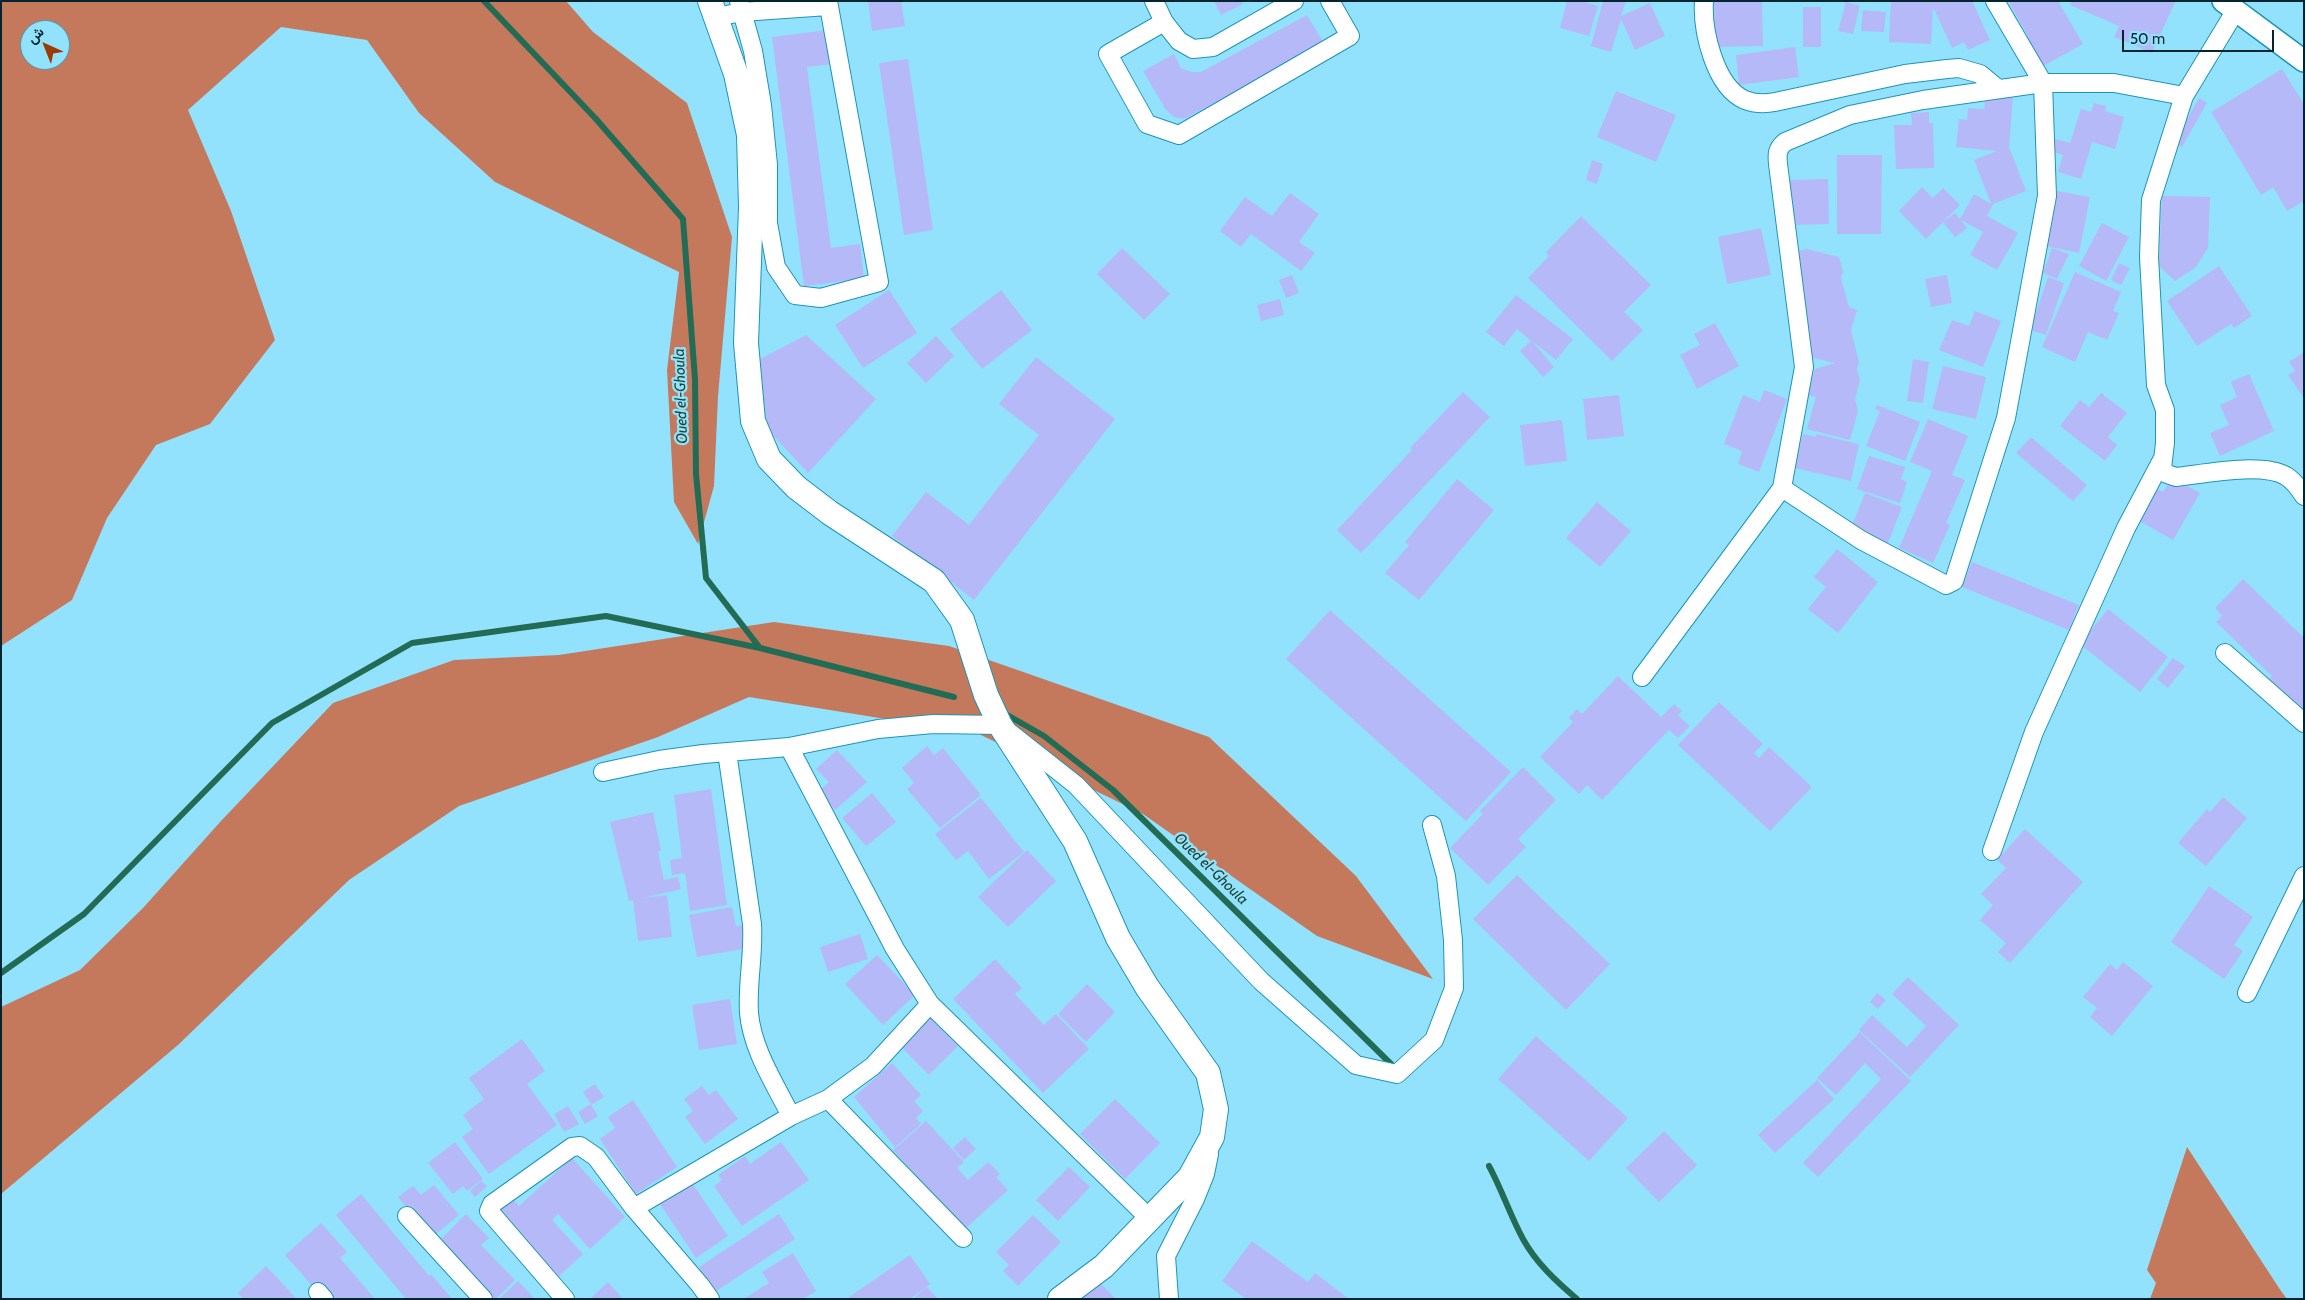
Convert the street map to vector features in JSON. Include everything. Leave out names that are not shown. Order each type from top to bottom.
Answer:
[{"type":"main road","points":[[713,9],[736,74],[749,135],[751,207],[746,343],[752,421],[769,459],[796,487],[830,513],[934,581],[962,620],[986,696],[1000,725],[1075,841],[1118,938],[1147,987],[1208,1073],[1216,1109],[1212,1137],[1190,1178],[1104,1266],[1060,1299]]},
{"type":"street","points":[[1154,1],[1164,22],[1185,46],[1192,49],[1213,47],[1293,1]]},
{"type":"street","points":[[1164,22],[1108,54],[1147,124],[1179,135],[1350,36],[1330,1]]},
{"type":"street","points":[[1704,1],[1707,40],[1722,78],[1735,94],[1754,103],[1775,102],[1905,74],[1959,68],[1980,74],[1998,89]]},
{"type":"street","points":[[1782,488],[1861,540],[1946,585],[1954,581],[2006,418],[2047,196],[2043,83],[1994,1]]},
{"type":"street","points":[[713,9],[741,6],[828,3],[879,282],[821,298],[795,295],[776,267],[768,223],[768,165],[762,105],[753,51],[741,6]]},
{"type":"street","points":[[2304,61],[2230,6],[2184,96],[2151,200],[2149,257],[2156,385],[2165,410],[2165,443],[2162,468],[2166,474],[2176,477],[2243,471],[2275,471],[2297,485],[2304,496]]},
{"type":"street","points":[[1642,677],[1782,488],[1804,368],[1778,164],[1777,153],[1780,146],[1785,142],[1850,115],[1923,100],[2043,83],[2114,84],[2184,96]]},
{"type":"street","points":[[1992,851],[2034,732],[2126,528],[2162,460]]},
{"type":"street","points":[[2225,653],[2304,724]]},
{"type":"street","points":[[603,772],[659,760],[789,747],[887,728],[933,724],[1000,725],[1076,785],[1261,981],[1356,1065],[1398,1074],[1434,1040],[1454,988],[1453,940],[1446,876],[1432,825]]},
{"type":"street","points":[[789,747],[895,949],[930,1004],[1149,1218]]},
{"type":"street","points":[[726,752],[752,924],[753,951],[749,1015],[760,1054],[790,1116]]},
{"type":"street","points":[[2247,993],[2304,876]]},
{"type":"street","points":[[634,1208],[790,1116],[828,1099],[873,1066],[930,1004]]},
{"type":"street","points":[[828,1099],[963,1238]]},
{"type":"street","points":[[1169,1299],[1166,1256],[1199,1191],[1205,1174],[1212,1137]]},
{"type":"street","points":[[565,1299],[500,1227],[489,1211],[492,1204],[572,1147],[580,1146],[596,1157],[634,1208],[710,1299]]},
{"type":"street","points":[[408,1216],[483,1299]]},
{"type":"shaded area","points":[[1,1],[566,1],[593,32],[687,103],[732,237],[718,396],[714,486],[698,544],[674,502],[667,370],[679,272],[495,182],[419,113],[367,40],[281,27],[188,110],[231,211],[275,340],[210,424],[156,445],[107,518],[72,600],[1,646]]},
{"type":"shaded area","points":[[774,622],[949,646],[1209,737],[1356,876],[1433,979],[1317,936],[1143,814],[979,734],[749,697],[658,737],[459,806],[349,880],[178,1045],[1,1194],[1,1007],[80,970],[143,908],[221,821],[333,703],[454,660],[559,655]]},
{"type":"shaded area","points":[[2187,1147],[2287,1299],[2150,1299],[2156,1283],[2147,1270]]},
{"type":"building","points":[[868,1],[901,1],[905,26],[872,31]]},
{"type":"building","points":[[1214,1],[1241,1],[1243,4],[1221,15]]},
{"type":"building","points":[[1567,1],[1581,1],[1598,6],[1589,36],[1560,28]]},
{"type":"building","points":[[1603,1],[1626,1],[1621,16],[1650,3],[1665,36],[1635,50],[1621,19],[1611,52],[1591,46]]},
{"type":"building","points":[[1714,1],[1762,1],[1763,46],[1715,47]]},
{"type":"building","points":[[1891,1],[1972,1],[1990,40],[1968,50],[1964,42],[1952,48],[1933,7],[1931,44],[1889,42]]},
{"type":"building","points":[[2013,1],[2058,1],[2083,44],[2038,69],[2022,39],[2028,36],[2009,3]]},
{"type":"building","points":[[2072,1],[2175,2],[2152,53],[2114,37],[2119,26],[2070,5]]},
{"type":"building","points":[[1846,2],[1860,6],[1853,34],[1838,31]]},
{"type":"building","points":[[1803,7],[1821,7],[1821,47],[1803,47]]},
{"type":"building","points":[[1863,10],[1886,12],[1884,32],[1861,31]]},
{"type":"building","points":[[1307,15],[1325,45],[1184,119],[1174,117],[1166,110],[1143,71],[1174,54],[1181,68],[1192,72],[1201,72]]},
{"type":"building","points":[[828,30],[832,64],[807,67],[831,248],[860,244],[864,279],[804,286],[772,37]]},
{"type":"building","points":[[1795,47],[1799,77],[1739,85],[1736,55]]},
{"type":"building","points":[[908,59],[933,230],[904,235],[879,63]]},
{"type":"building","points":[[2282,69],[2304,104],[2304,201],[2287,211],[2273,187],[2261,195],[2211,112]]},
{"type":"building","points":[[1616,91],[1676,115],[1656,162],[1597,137]]},
{"type":"building","points":[[1986,93],[2013,95],[2009,147],[2026,191],[1993,204],[1987,216],[2018,233],[1997,270],[1970,255],[1983,232],[1961,220],[1967,228],[1955,237],[1943,222],[1955,213],[1960,219],[1974,194],[1991,204],[1974,160],[1997,151],[1956,147],[1959,119],[1967,120],[1968,108],[1984,109]]},
{"type":"building","points":[[2199,98],[2207,103],[2182,147],[2174,143]]},
{"type":"building","points":[[2094,103],[2106,106],[2105,111],[2124,117],[2115,149],[2092,142],[2081,179],[2058,172],[2063,155],[2051,151],[2055,139],[2070,143],[2081,109],[2091,112]]},
{"type":"building","points":[[1929,112],[1929,123],[1933,123],[1934,168],[1896,169],[1894,125],[1912,125],[1911,113]]},
{"type":"building","points":[[1837,155],[1882,155],[1881,234],[1837,234]]},
{"type":"building","points":[[1592,160],[1603,164],[1597,184],[1586,180]]},
{"type":"building","points":[[1828,179],[1829,224],[1791,225],[1790,180]]},
{"type":"building","points":[[1922,187],[1933,198],[1943,188],[1960,205],[1926,239],[1899,211]]},
{"type":"building","points":[[2057,191],[2090,197],[2079,253],[2046,246]]},
{"type":"building","points":[[1290,193],[1319,214],[1299,242],[1315,253],[1301,271],[1251,234],[1241,247],[1220,231],[1245,197],[1272,216]]},
{"type":"building","points":[[2162,196],[2210,197],[2208,248],[2196,267],[2175,281],[2159,266]]},
{"type":"building","points":[[1581,216],[1651,285],[1624,312],[1643,330],[1612,361],[1528,278],[1549,256],[1546,252]]},
{"type":"building","points":[[2102,223],[2129,237],[2106,281],[2079,266]]},
{"type":"building","points":[[1761,228],[1771,275],[1727,284],[1718,237]]},
{"type":"building","points":[[1122,248],[1170,294],[1144,320],[1097,274]]},
{"type":"building","points":[[2052,248],[2069,254],[2057,279],[2043,273]]},
{"type":"building","points":[[1807,249],[1839,257],[1843,272],[1841,278],[1849,307],[1857,310],[1851,330],[1859,362],[1857,369],[1860,380],[1855,399],[1858,411],[1850,440],[1807,429],[1816,397],[1808,395],[1815,369],[1835,363],[1810,357],[1790,253]]},
{"type":"building","points":[[2119,263],[2130,268],[2121,285],[2111,280]]},
{"type":"building","points":[[2219,266],[2252,316],[2234,328],[2231,324],[2197,346],[2167,301]]},
{"type":"building","points":[[2075,272],[2121,292],[2113,311],[2119,313],[2107,340],[2088,332],[2075,362],[2042,347]]},
{"type":"building","points":[[1292,275],[1299,293],[1286,298],[1279,280]]},
{"type":"building","points":[[1947,275],[1952,303],[1931,307],[1925,279]]},
{"type":"building","points":[[2048,277],[2064,283],[2046,335],[2030,330]]},
{"type":"building","points":[[889,290],[917,333],[863,368],[835,325]]},
{"type":"building","points":[[1001,290],[1032,330],[982,369],[950,329]]},
{"type":"building","points":[[1516,295],[1573,339],[1556,360],[1532,341],[1554,367],[1543,377],[1520,351],[1531,341],[1517,329],[1504,346],[1486,332]]},
{"type":"building","points":[[1280,299],[1284,315],[1261,321],[1257,305]]},
{"type":"building","points":[[1975,311],[2001,321],[1983,367],[1939,350],[1952,320],[1969,326]]},
{"type":"building","points":[[1715,323],[1739,366],[1697,389],[1680,355],[1700,345],[1694,334]]},
{"type":"building","points":[[806,335],[876,399],[808,473],[767,429],[760,359]]},
{"type":"building","points":[[936,336],[954,356],[926,383],[907,363]]},
{"type":"building","points":[[2304,352],[2303,397],[2288,375],[2295,371],[2289,362]]},
{"type":"building","points":[[1036,357],[1115,419],[974,600],[892,536],[926,492],[969,525],[1039,435],[999,404]]},
{"type":"building","points":[[1913,359],[1929,362],[1923,403],[1907,401]]},
{"type":"building","points":[[1943,366],[1986,377],[1976,419],[1932,409]]},
{"type":"building","points":[[2249,374],[2274,431],[2220,456],[2210,433],[2229,425],[2220,405],[2237,397],[2231,382]]},
{"type":"building","points":[[1764,390],[1787,399],[1759,472],[1738,464],[1742,451],[1724,444],[1743,395],[1760,402]]},
{"type":"building","points":[[1463,392],[1490,417],[1361,553],[1337,530]]},
{"type":"building","points":[[2101,393],[2127,413],[2108,437],[2117,445],[2105,461],[2060,426],[2080,400],[2089,407]]},
{"type":"building","points":[[1619,395],[1624,436],[1587,440],[1583,399]]},
{"type":"building","points":[[1877,405],[1920,422],[1905,461],[1866,446],[1880,411],[1875,409]]},
{"type":"building","points":[[1928,419],[1968,436],[1952,475],[1965,480],[1946,523],[1950,525],[1933,563],[1899,548],[1932,471],[1910,462]]},
{"type":"building","points":[[1562,420],[1567,461],[1525,466],[1520,425]]},
{"type":"building","points":[[1803,434],[1816,437],[1816,434],[1859,444],[1851,481],[1795,468]]},
{"type":"building","points":[[2031,437],[2087,485],[2073,501],[2016,453]]},
{"type":"building","points":[[1869,456],[1905,467],[1901,479],[1907,482],[1900,503],[1857,489]]},
{"type":"building","points":[[2172,477],[2200,493],[2173,540],[2136,519],[2154,487],[2163,492]]},
{"type":"building","points":[[1457,479],[1494,510],[1419,600],[1385,573],[1409,545],[1405,542]]},
{"type":"building","points":[[1865,493],[1902,507],[1888,543],[1851,528]]},
{"type":"building","points":[[1597,502],[1631,531],[1600,567],[1566,538]]},
{"type":"building","points":[[1837,549],[1878,582],[1838,633],[1808,609],[1826,587],[1814,577]]},
{"type":"building","points":[[1972,562],[2079,605],[2069,630],[1962,587]]},
{"type":"building","points":[[2243,579],[2304,638],[2304,714],[2269,680],[2272,676],[2216,622],[2222,616],[2215,608]]},
{"type":"building","points":[[2108,609],[2168,657],[2140,692],[2080,644]]},
{"type":"building","points":[[1330,610],[1511,772],[1466,821],[1286,659]]},
{"type":"building","points":[[2173,658],[2185,666],[2168,688],[2157,679]]},
{"type":"building","points":[[1618,676],[1661,717],[1674,704],[1682,711],[1678,715],[1690,726],[1678,738],[1669,730],[1602,800],[1587,785],[1579,794],[1540,757],[1573,722],[1569,718],[1577,709],[1582,714]]},
{"type":"building","points":[[1719,702],[1763,744],[1754,753],[1759,758],[1769,747],[1812,787],[1770,831],[1678,745]]},
{"type":"building","points":[[927,746],[934,755],[943,748],[981,795],[940,828],[907,789],[914,783],[902,768]]},
{"type":"building","points":[[837,750],[867,782],[835,810],[819,791],[829,782],[816,769]]},
{"type":"building","points":[[1523,767],[1556,800],[1518,839],[1526,847],[1488,885],[1450,848],[1483,814],[1480,811]]},
{"type":"building","points":[[711,789],[727,905],[690,911],[685,873],[672,875],[670,860],[682,858],[674,795]]},
{"type":"building","points":[[872,793],[896,822],[866,846],[842,818]]},
{"type":"building","points":[[2223,797],[2247,818],[2206,866],[2178,843],[2207,809],[2210,812]]},
{"type":"building","points":[[981,798],[1024,852],[989,879],[968,851],[956,860],[935,834]]},
{"type":"building","points":[[653,812],[661,851],[658,852],[664,880],[678,877],[681,889],[643,898],[667,895],[672,937],[638,941],[633,900],[629,901],[610,822]]},
{"type":"building","points":[[2025,829],[2083,882],[2010,963],[1998,952],[2006,943],[1980,920],[1993,905],[1981,894],[2006,868],[1997,860]]},
{"type":"building","points":[[1027,850],[1056,881],[1008,927],[978,897]]},
{"type":"building","points":[[1517,875],[1610,964],[1566,1010],[1473,919]]},
{"type":"building","points":[[2209,886],[2253,917],[2234,945],[2243,951],[2224,979],[2171,942]]},
{"type":"building","points":[[732,907],[736,926],[744,925],[748,948],[697,957],[689,915]]},
{"type":"building","points":[[860,934],[868,959],[828,972],[820,947]]},
{"type":"building","points":[[877,955],[915,995],[883,1025],[845,984]]},
{"type":"building","points":[[995,959],[1022,988],[1015,994],[1044,1025],[1056,1014],[1089,1049],[1043,1093],[953,999]]},
{"type":"building","points":[[2123,962],[2153,986],[2112,1036],[2090,1017],[2097,1008],[2083,997],[2110,964],[2117,970]]},
{"type":"building","points":[[1908,977],[1959,1025],[1910,1077],[1859,1030],[1872,1015],[1907,1047],[1926,1026],[1892,994]]},
{"type":"building","points":[[1087,984],[1115,1012],[1086,1042],[1058,1014]]},
{"type":"building","points":[[1877,993],[1886,1000],[1878,1009],[1870,1002]]},
{"type":"building","points":[[730,999],[737,1044],[699,1050],[692,1005]]},
{"type":"building","points":[[930,1018],[958,1046],[929,1075],[901,1047]]},
{"type":"building","points":[[1860,1032],[1911,1081],[1818,1177],[1803,1163],[1881,1079],[1865,1063],[1836,1095],[1817,1078]]},
{"type":"building","points":[[1536,1036],[1628,1118],[1589,1161],[1498,1079]]},
{"type":"building","points":[[522,1039],[545,1071],[527,1084],[557,1125],[489,1174],[462,1137],[473,1129],[463,1115],[484,1099],[469,1078]]},
{"type":"building","points":[[892,1063],[921,1095],[914,1101],[923,1111],[916,1118],[921,1124],[895,1147],[854,1097]]},
{"type":"building","points":[[1817,1080],[1834,1099],[1775,1153],[1758,1135]]},
{"type":"building","points":[[595,1084],[604,1097],[591,1105],[598,1116],[585,1124],[578,1112],[591,1104],[583,1092]]},
{"type":"building","points":[[702,1086],[709,1095],[716,1090],[738,1119],[705,1144],[685,1117],[693,1111],[684,1099]]},
{"type":"building","points":[[1115,1099],[1160,1143],[1125,1179],[1080,1134]]},
{"type":"building","points":[[633,1100],[677,1167],[636,1194],[600,1139],[615,1128],[608,1117]]},
{"type":"building","points":[[568,1106],[579,1124],[564,1132],[554,1114]]},
{"type":"building","points":[[926,1121],[964,1162],[957,1168],[968,1180],[988,1162],[1000,1174],[996,1177],[1008,1190],[965,1229],[893,1150]]},
{"type":"building","points":[[1664,1131],[1697,1165],[1659,1202],[1626,1168]]},
{"type":"building","points":[[965,1137],[976,1149],[964,1160],[953,1148]]},
{"type":"building","points":[[455,1142],[483,1179],[467,1191],[463,1186],[453,1194],[428,1163]]},
{"type":"building","points":[[781,1142],[809,1180],[742,1226],[714,1186],[722,1180],[718,1175],[745,1156],[750,1164]]},
{"type":"building","points":[[572,1158],[625,1217],[590,1249],[558,1214],[552,1220],[583,1254],[557,1278],[496,1210],[511,1197],[519,1206]]},
{"type":"building","points":[[1069,1167],[1090,1187],[1058,1221],[1036,1200]]},
{"type":"building","points":[[481,1181],[487,1186],[475,1197],[470,1191]]},
{"type":"building","points":[[692,1183],[728,1236],[696,1258],[660,1204]]},
{"type":"building","points":[[434,1185],[459,1215],[431,1238],[398,1197],[413,1186],[421,1195]]},
{"type":"building","points":[[361,1194],[429,1276],[431,1274],[452,1299],[406,1299],[336,1215]]},
{"type":"building","points":[[466,1214],[489,1238],[481,1245],[515,1280],[496,1299],[487,1299],[435,1245]]},
{"type":"building","points":[[779,1214],[795,1239],[715,1292],[699,1267]]},
{"type":"building","points":[[1033,1215],[1061,1242],[1018,1286],[1003,1271],[1009,1265],[996,1252]]},
{"type":"building","points":[[321,1223],[347,1252],[340,1258],[375,1299],[324,1299],[285,1255]]},
{"type":"building","points":[[1252,1241],[1308,1282],[1315,1273],[1349,1299],[1246,1299],[1222,1281]]},
{"type":"building","points":[[793,1253],[816,1291],[803,1299],[743,1299],[769,1283],[762,1272]]},
{"type":"building","points":[[910,1255],[930,1284],[927,1287],[910,1299],[850,1299],[849,1297]]},
{"type":"building","points":[[266,1266],[297,1299],[243,1299],[238,1293]]},
{"type":"building","points":[[1092,1275],[1116,1299],[1068,1299]]},
{"type":"building","points":[[518,1281],[535,1299],[499,1299]]},
{"type":"building","points":[[608,1282],[623,1299],[590,1299]]},
{"type":"building","points":[[927,1287],[938,1299],[913,1299]]},
{"type":"waterway","name":"Oued el-Ghoula","points":[[484,1],[596,119],[683,219],[695,379],[696,474],[706,578],[760,648],[954,697]]},
{"type":"waterway","points":[[1,973],[84,914],[272,723],[412,643],[606,616],[760,648]]},
{"type":"waterway","name":"Oued el-Ghoula","points":[[1002,712],[1044,736],[1113,790],[1391,1064]]},
{"type":"waterway","name":"Oued el-Ghoula","points":[[1489,1166],[1528,1248],[1547,1272],[1577,1299]]}]
